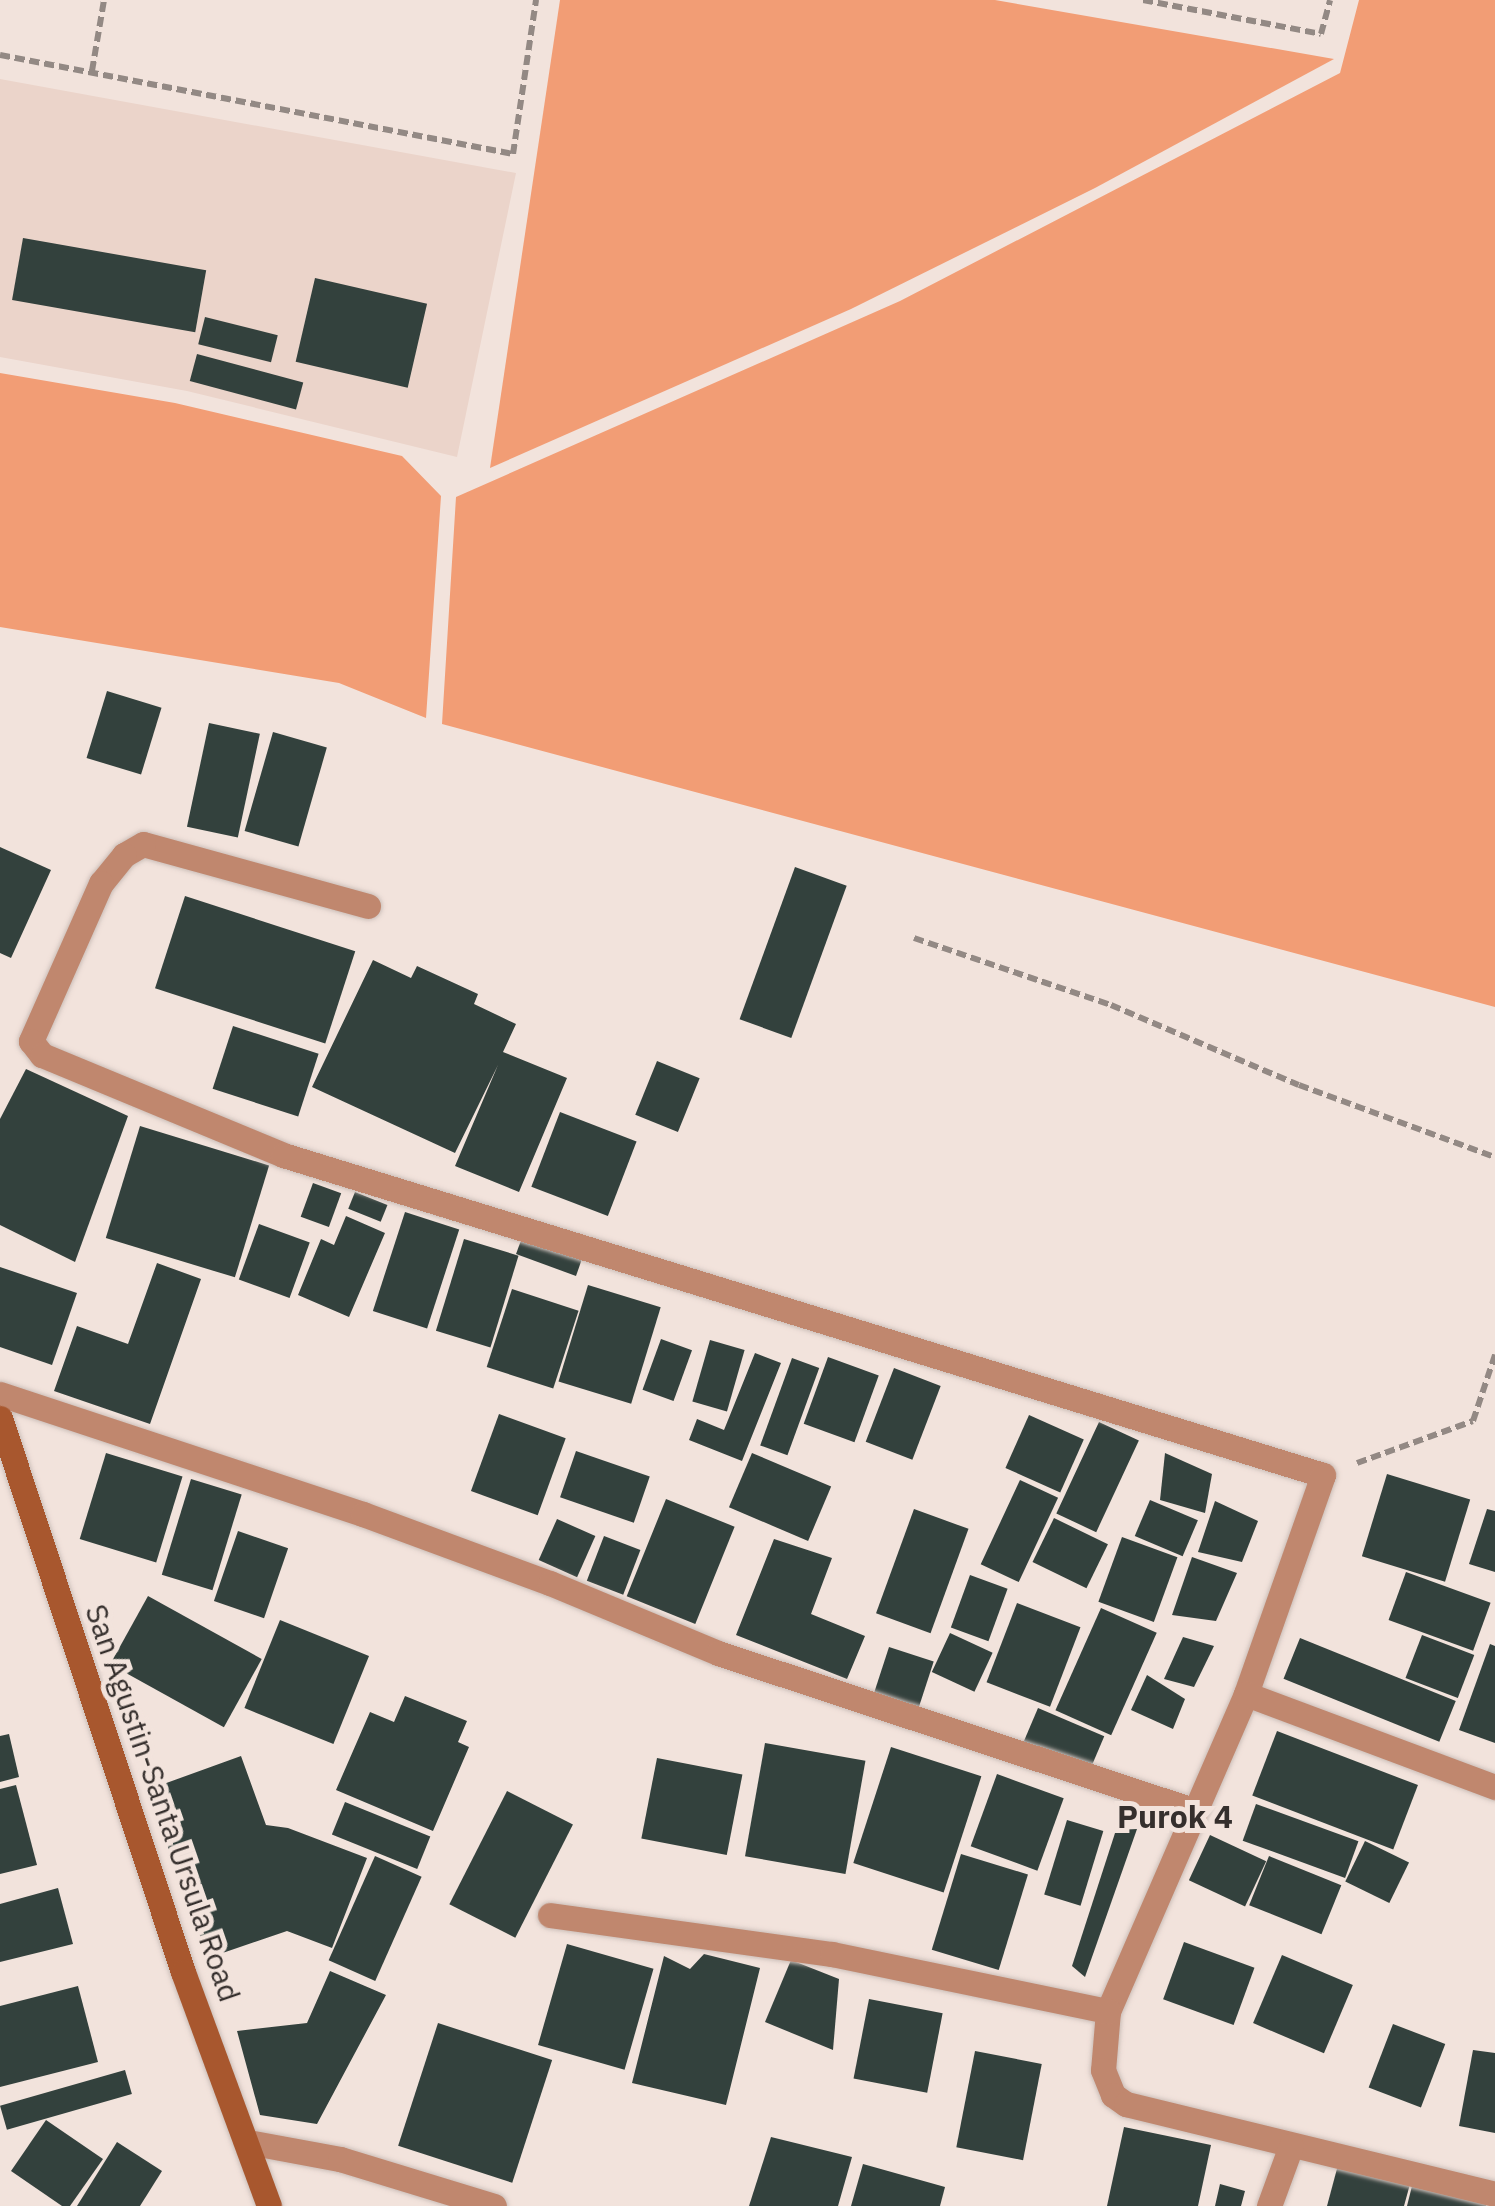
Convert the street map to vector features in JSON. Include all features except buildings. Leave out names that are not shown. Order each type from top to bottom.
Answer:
[{"type":"street","points":[[368,906],[143,844],[124,854],[101,883],[31,1042],[42,1054],[283,1155],[1323,1475],[1246,1694],[1192,1810],[1108,2011],[1102,2070],[1113,2095],[1126,2104],[1495,2194]]},
{"type":"street","points":[[0,1394],[364,1514],[550,1583],[718,1654],[1192,1810]]},
{"type":"street","name":"San Agustin-Santa Ursula Road","points":[[0,1418],[183,1972],[269,2206]]},
{"type":"street","points":[[1246,1694],[1495,1788]]},
{"type":"street","points":[[550,1915],[832,1954],[1108,2011]]},
{"type":"street","points":[[248,2142],[340,2159],[494,2206]]},
{"type":"street","points":[[1269,2206],[1291,2146]]},
{"type":"path","points":[[92,71],[104,0]]},
{"type":"path","points":[[0,55],[513,154],[536,0]]},
{"type":"path","points":[[1142,0],[1321,34],[1330,0]]},
{"type":"path","points":[[914,938],[1110,1005],[1299,1085],[1495,1157]]},
{"type":"path","points":[[1323,1475],[1473,1421],[1495,1355]]},
{"type":"shaded area","points":[[560,0],[995,0],[1334,59],[1095,188],[851,309],[490,468]]},
{"type":"shaded area","points":[[1359,0],[1495,0],[1495,1007],[442,724],[456,497],[900,301],[1340,73]]},
{"type":"shaded area","points":[[0,79],[516,173],[457,457],[187,391],[0,357]]},
{"type":"shaded area","points":[[0,373],[175,403],[402,456],[441,496],[426,718],[339,683],[0,627]]},
{"type":"district","name":"Purok 4","points":[[1175,1816]]}]
